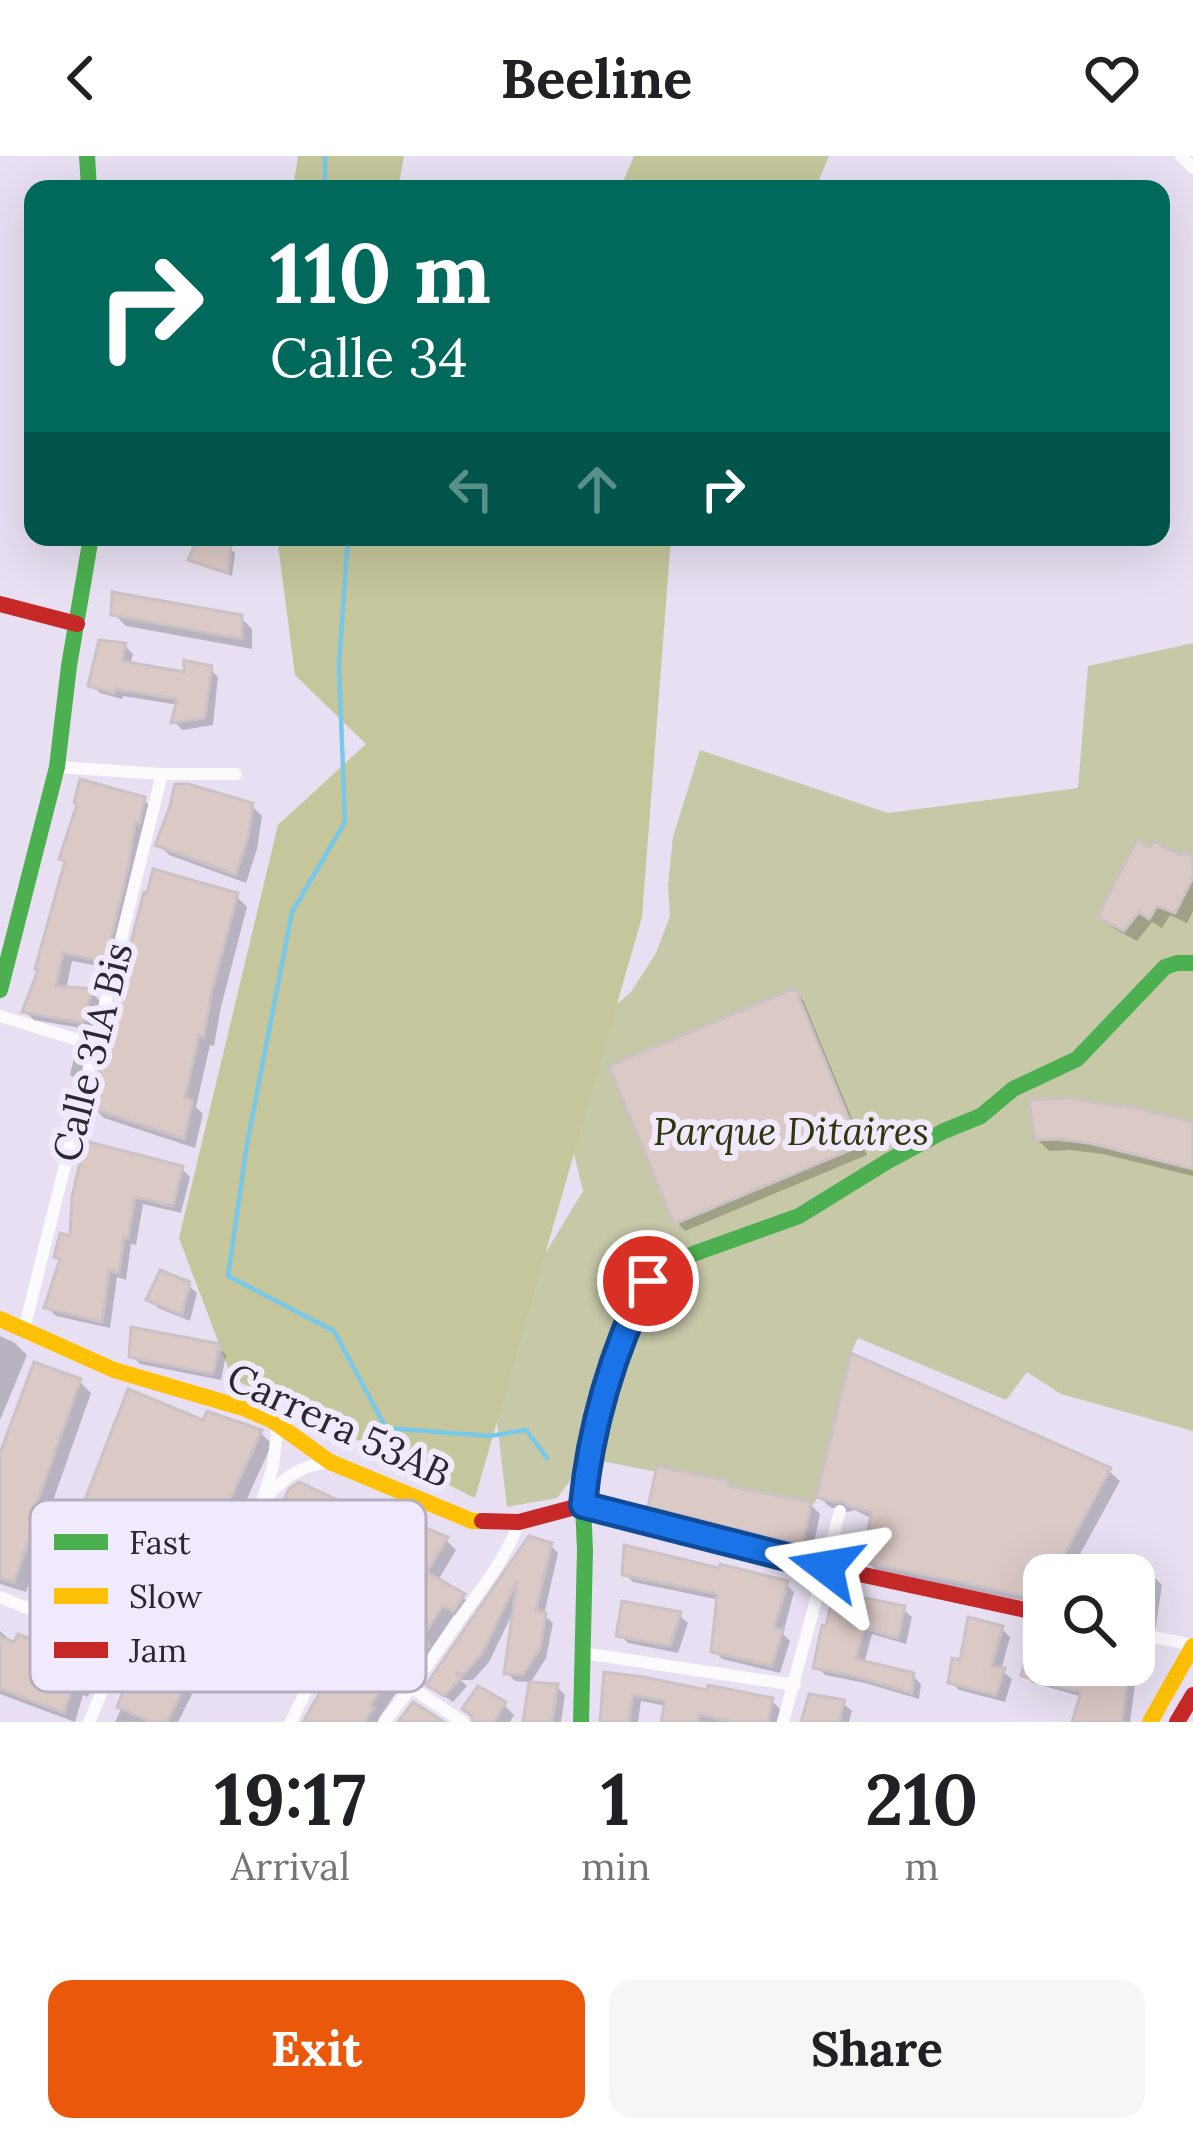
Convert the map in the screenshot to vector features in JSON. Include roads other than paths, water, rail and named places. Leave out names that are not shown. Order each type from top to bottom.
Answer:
[{"type":"street","points":[[1181,156],[1193,168]]},
{"type":"street","points":[[0,987],[57,767],[90,546]]},
{"type":"street","points":[[0,604],[76,624]]},
{"type":"street","points":[[57,767],[236,774]]},
{"type":"street","name":"Calle 31A Bis","points":[[24,1330],[162,773]]},
{"type":"street","points":[[581,1722],[587,1463],[616,1355],[648,1281],[693,1254],[799,1216],[888,1161],[981,1116],[1013,1089],[1077,1059],[1165,968],[1193,963]]},
{"type":"street","points":[[0,1016],[94,1045]]},
{"type":"street","name":"Carrera 53AB","points":[[0,1319],[114,1370],[243,1408],[278,1424],[329,1462],[417,1500]]},
{"type":"street","points":[[263,1500],[278,1424]]},
{"type":"street","points":[[264,1500],[298,1469],[329,1462]]},
{"type":"street","name":"Carrera 53AB","points":[[426,1504],[487,1522],[519,1522],[583,1505]]},
{"type":"street","points":[[583,1505],[826,1567],[1023,1609]]},
{"type":"street","points":[[783,1722],[840,1511]]},
{"type":"street","points":[[487,1522],[511,1543]]},
{"type":"street","points":[[426,1667],[511,1543],[519,1522]]},
{"type":"street","points":[[0,1598],[30,1610]]},
{"type":"street","points":[[1150,1722],[1193,1646],[1155,1638]]},
{"type":"street","points":[[583,1653],[794,1685]]},
{"type":"street","points":[[89,1722],[102,1692]]},
{"type":"street","points":[[291,1722],[305,1692]]},
{"type":"street","points":[[384,1722],[409,1692]]},
{"type":"street","points":[[418,1692],[463,1722]]},
{"type":"street","points":[[1177,1722],[1193,1695]]},
{"type":"waterway","points":[[325,156],[325,180]]},
{"type":"waterway","points":[[347,546],[339,665],[345,822],[292,912],[247,1144],[228,1276],[334,1331],[386,1428],[490,1436],[526,1430],[547,1458]]},
{"type":"park label","name":"Parque Ditaires","points":[[791,1131]]}]
